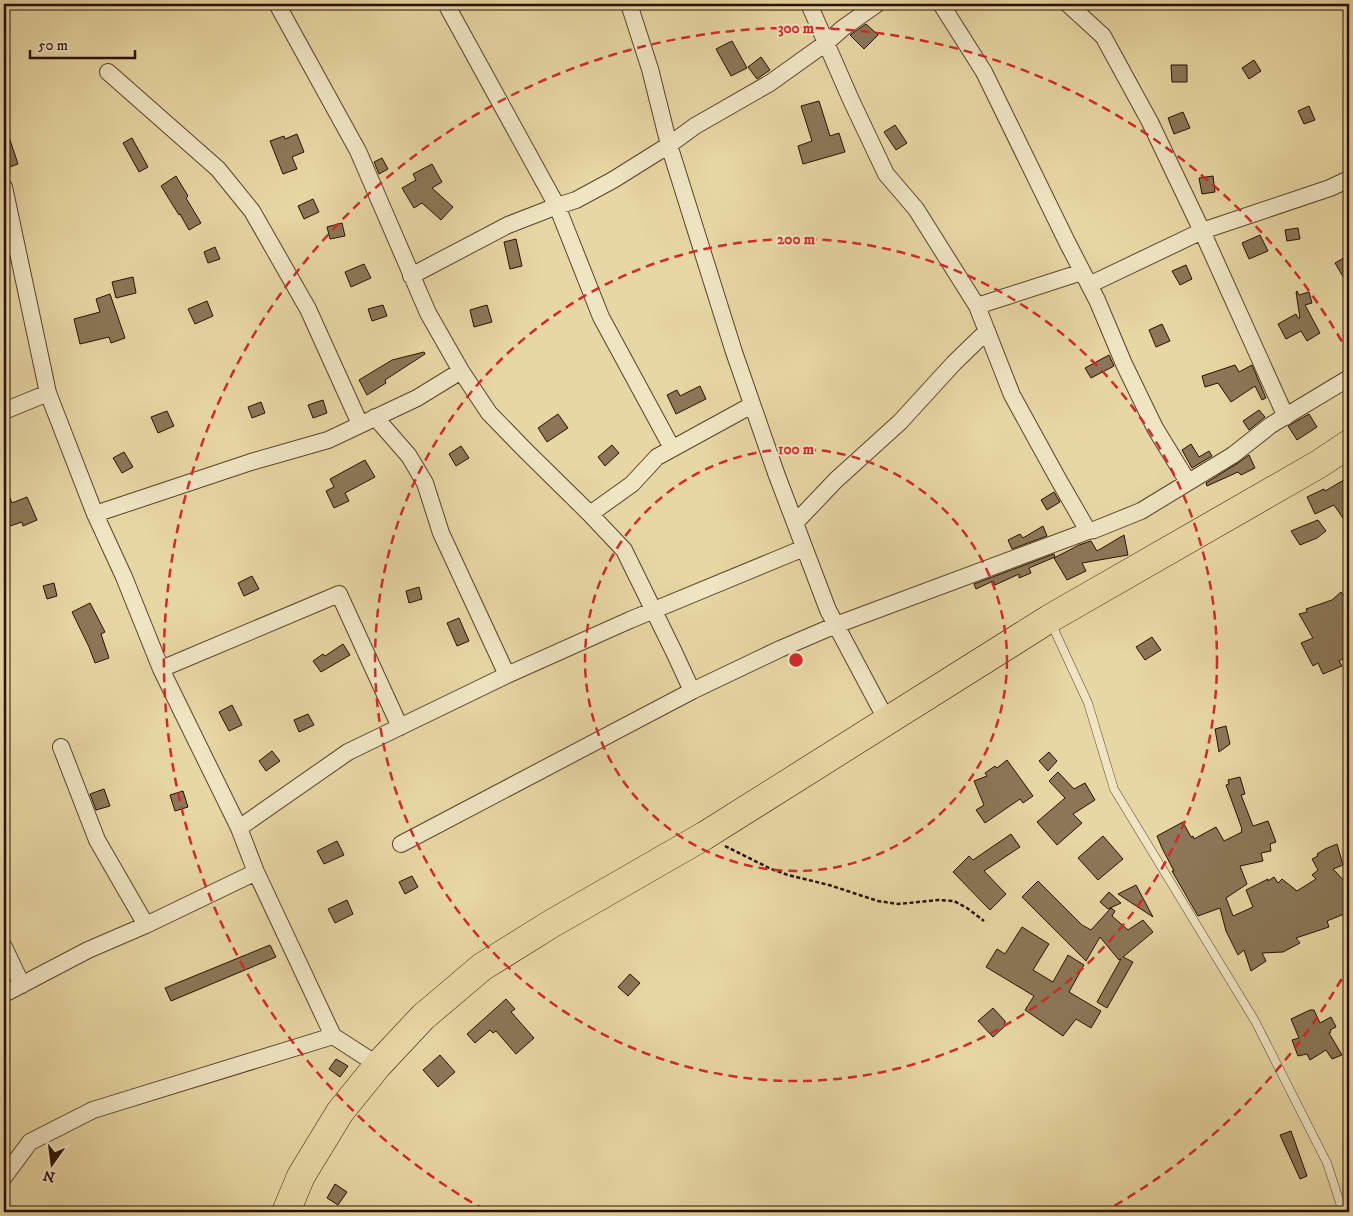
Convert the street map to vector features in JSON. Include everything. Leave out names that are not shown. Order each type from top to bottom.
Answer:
[{"type":"highway","points":[[286,1212],[302,1176],[340,1112],[378,1065],[423,1017],[482,967],[551,924],[704,836],[1049,619],[1319,464],[1349,444]]},
{"type":"street","points":[[278,4],[358,151],[428,313],[461,372],[489,413],[624,550],[692,692]]},
{"type":"street","points":[[446,4],[557,206],[601,317],[672,448]]},
{"type":"street","points":[[629,4],[650,69],[668,145],[752,405],[828,610],[887,721]]},
{"type":"street","points":[[809,4],[886,174],[916,209],[977,306],[1012,395],[1088,531]]},
{"type":"street","points":[[411,276],[508,225],[576,200],[613,180],[695,126],[770,83],[877,4]]},
{"type":"street","points":[[941,4],[984,72],[1097,300],[1124,364],[1155,428],[1188,482]]},
{"type":"street","points":[[1068,4],[1103,36],[1150,122],[1202,231],[1286,417]]},
{"type":"street","points":[[108,72],[218,169],[252,211],[308,309],[360,424]]},
{"type":"street","points":[[977,306],[1086,278],[1202,231],[1330,188],[1349,179]]},
{"type":"street","points":[[4,187],[48,393],[161,669],[239,828],[256,872],[333,1036],[378,1065]]},
{"type":"street","points":[[795,523],[836,480],[900,422],[987,331]]},
{"type":"street","points":[[96,514],[251,462],[328,440],[417,398],[461,372]]},
{"type":"street","points":[[401,844],[692,692],[780,649],[836,625],[1141,511],[1233,455],[1271,426],[1349,378]]},
{"type":"street","points":[[4,412],[48,393]]},
{"type":"street","points":[[590,514],[632,484],[657,457],[752,405]]},
{"type":"street","points":[[375,417],[409,456],[425,483],[441,533],[508,675]]},
{"type":"street","points":[[239,828],[348,752],[508,675],[654,610],[804,548]]},
{"type":"street","points":[[161,669],[339,594],[400,727]]},
{"type":"street","points":[[61,747],[97,840],[146,925]]},
{"type":"street","points":[[4,994],[88,950],[146,925],[256,872]]},
{"type":"street","points":[[4,947],[22,985]]},
{"type":"street","points":[[4,1178],[30,1142],[93,1110],[333,1036]]},
{"type":"lane","points":[[1049,619],[1088,703],[1114,789],[1255,1021],[1327,1164],[1343,1212]]},
{"type":"path","points":[[704,836],[788,875],[829,885],[878,901],[898,904],[938,900],[954,901],[968,908],[984,921]]},
{"type":"building","points":[[866,24],[878,35],[864,49],[850,35]]},
{"type":"building","points":[[732,41],[747,68],[731,76],[716,49]]},
{"type":"building","points":[[761,57],[770,70],[757,79],[748,67]]},
{"type":"building","points":[[1254,60],[1261,71],[1249,79],[1242,68]]},
{"type":"building","points":[[1171,65],[1187,65],[1187,82],[1172,82]]},
{"type":"building","points":[[819,101],[830,136],[839,133],[845,152],[803,164],[798,146],[812,141],[801,106]]},
{"type":"building","points":[[1309,106],[1315,120],[1304,124],[1298,111]]},
{"type":"building","points":[[1183,112],[1190,128],[1174,134],[1168,118]]},
{"type":"building","points":[[895,125],[907,143],[896,150],[884,132]]},
{"type":"building","points":[[4,128],[6,128],[18,164],[7,168],[4,158]]},
{"type":"building","points":[[297,134],[304,152],[292,157],[297,169],[283,174],[270,141],[284,136],[285,139]]},
{"type":"building","points":[[132,138],[148,167],[139,172],[123,143]]},
{"type":"building","points":[[382,158],[388,169],[379,174],[374,162]]},
{"type":"building","points":[[432,164],[442,182],[432,188],[453,207],[441,220],[422,203],[414,208],[402,188],[416,180],[413,174]]},
{"type":"building","points":[[176,176],[188,196],[186,198],[201,223],[189,230],[161,186]]},
{"type":"building","points":[[1213,176],[1215,192],[1202,194],[1199,178]]},
{"type":"building","points":[[313,199],[319,212],[304,219],[298,206]]},
{"type":"building","points":[[342,223],[345,236],[330,239],[327,227]]},
{"type":"building","points":[[1298,228],[1300,239],[1287,241],[1285,230]]},
{"type":"building","points":[[1260,235],[1268,251],[1249,259],[1242,243]]},
{"type":"building","points":[[516,239],[522,266],[510,269],[504,242]]},
{"type":"building","points":[[215,247],[220,259],[208,263],[204,252]]},
{"type":"building","points":[[1349,255],[1349,287],[1335,263]]},
{"type":"building","points":[[364,264],[371,278],[351,287],[345,272]]},
{"type":"building","points":[[1186,265],[1192,279],[1180,285],[1172,271]]},
{"type":"building","points":[[133,277],[136,293],[116,298],[112,282]]},
{"type":"building","points":[[1297,291],[1299,295],[1309,292],[1312,303],[1305,305],[1320,333],[1307,341],[1301,331],[1286,339],[1278,324],[1296,314],[1300,318]]},
{"type":"building","points":[[110,294],[125,338],[111,343],[109,337],[80,344],[74,319],[100,312],[96,299]]},
{"type":"building","points":[[207,301],[213,316],[195,324],[188,309]]},
{"type":"building","points":[[383,305],[387,316],[372,321],[368,309]]},
{"type":"building","points":[[487,305],[492,322],[474,327],[470,310]]},
{"type":"building","points":[[1162,324],[1170,341],[1156,347],[1149,330]]},
{"type":"building","points":[[424,352],[425,354],[385,380],[386,383],[367,395],[359,380],[392,360]]},
{"type":"building","points":[[1109,355],[1114,366],[1091,378],[1085,368]]},
{"type":"building","points":[[1235,365],[1239,372],[1252,365],[1266,398],[1262,400],[1255,386],[1231,402],[1218,383],[1205,387],[1202,376]]},
{"type":"building","points":[[700,386],[706,399],[676,414],[667,395],[677,390],[680,396]]},
{"type":"building","points":[[323,400],[327,413],[313,418],[308,405]]},
{"type":"building","points":[[261,402],[265,413],[252,418],[248,407]]},
{"type":"building","points":[[1259,410],[1265,417],[1249,430],[1243,421]]},
{"type":"building","points":[[167,411],[174,426],[158,433],[151,417]]},
{"type":"building","points":[[558,414],[568,428],[547,442],[538,428]]},
{"type":"building","points":[[1309,414],[1317,427],[1297,440],[1288,426]]},
{"type":"building","points":[[1191,444],[1199,457],[1209,451],[1212,456],[1192,468],[1182,450]]},
{"type":"building","points":[[612,445],[619,453],[605,466],[598,457]]},
{"type":"building","points":[[461,446],[469,458],[456,466],[449,454]]},
{"type":"building","points":[[124,452],[133,467],[122,473],[113,458]]},
{"type":"building","points":[[1249,455],[1255,468],[1241,475],[1238,472],[1207,486],[1206,483]]},
{"type":"building","points":[[365,460],[375,477],[345,493],[349,501],[334,508],[326,491],[334,487],[330,479]]},
{"type":"building","points":[[1349,477],[1349,527],[1334,505],[1315,514],[1307,497],[1324,489],[1325,491]]},
{"type":"building","points":[[4,484],[12,503],[27,497],[37,520],[23,526],[22,522],[4,528]]},
{"type":"building","points":[[1054,492],[1060,502],[1047,510],[1041,500]]},
{"type":"building","points":[[1318,520],[1326,531],[1317,538],[1300,545],[1291,531]]},
{"type":"building","points":[[1043,526],[1047,536],[1012,549],[1008,540],[1020,534],[1023,538]]},
{"type":"building","points":[[1124,535],[1128,555],[1082,563],[1086,571],[1067,580],[1054,558],[1091,541],[1097,551]]},
{"type":"building","points":[[1054,554],[1055,557],[1029,568],[1031,573],[1019,578],[1019,574],[995,585],[993,581],[976,589],[974,584]]},
{"type":"building","points":[[252,576],[259,589],[244,596],[238,583]]},
{"type":"building","points":[[54,583],[57,596],[47,599],[43,586]]},
{"type":"building","points":[[419,587],[422,599],[409,603],[406,591]]},
{"type":"building","points":[[1341,592],[1349,606],[1349,640],[1343,644],[1349,656],[1339,661],[1342,666],[1323,674],[1318,663],[1313,666],[1301,643],[1313,638],[1299,614],[1307,612],[1306,609],[1332,600]]},
{"type":"building","points":[[90,603],[105,632],[101,634],[109,658],[95,663],[72,612]]},
{"type":"building","points":[[459,618],[469,641],[457,646],[447,623]]},
{"type":"building","points":[[1152,637],[1161,650],[1145,660],[1136,647]]},
{"type":"building","points":[[343,644],[350,655],[321,672],[313,661],[323,654],[325,656]]},
{"type":"building","points":[[232,705],[242,725],[229,731],[219,712]]},
{"type":"building","points":[[308,714],[314,725],[299,732],[294,720]]},
{"type":"building","points":[[1226,726],[1230,744],[1219,752],[1215,729]]},
{"type":"building","points":[[272,751],[280,761],[266,771],[259,761]]},
{"type":"building","points":[[1049,752],[1057,761],[1048,771],[1039,761]]},
{"type":"building","points":[[1007,760],[1033,796],[1023,803],[1020,799],[985,823],[976,810],[984,805],[974,781],[987,776],[985,773],[995,766],[997,768]]},
{"type":"building","points":[[1058,772],[1074,789],[1085,783],[1095,800],[1073,814],[1082,823],[1057,845],[1037,822],[1065,798],[1049,781]]},
{"type":"building","points":[[1240,777],[1245,794],[1241,795],[1253,826],[1268,821],[1276,842],[1270,844],[1271,851],[1261,853],[1263,861],[1240,866],[1247,884],[1226,898],[1233,916],[1253,907],[1246,890],[1268,879],[1268,881],[1274,877],[1278,883],[1282,879],[1297,891],[1316,879],[1312,875],[1318,870],[1312,859],[1325,849],[1337,844],[1343,865],[1333,869],[1348,885],[1343,890],[1349,897],[1346,900],[1349,912],[1327,921],[1329,927],[1296,938],[1300,943],[1283,952],[1262,953],[1266,961],[1251,971],[1244,950],[1238,955],[1226,931],[1220,908],[1198,916],[1172,871],[1174,871],[1157,836],[1183,822],[1194,839],[1216,827],[1224,841],[1242,832],[1226,785],[1229,784],[1228,780]]},
{"type":"building","points":[[104,789],[110,806],[96,810],[90,794]]},
{"type":"building","points":[[183,791],[188,807],[175,811],[170,795]]},
{"type":"building","points":[[1011,834],[1020,847],[984,871],[1006,894],[990,910],[953,872],[969,856],[973,860]]},
{"type":"building","points":[[1103,836],[1123,859],[1098,880],[1078,858]]},
{"type":"building","points":[[337,841],[344,855],[324,864],[317,851]]},
{"type":"building","points":[[412,876],[418,887],[405,894],[399,882]]},
{"type":"building","points":[[1038,881],[1082,925],[1091,930],[1111,908],[1115,911],[1112,916],[1128,930],[1143,920],[1153,932],[1123,957],[1133,962],[1107,1008],[1097,1002],[1121,959],[1119,960],[1100,937],[1086,961],[1022,897]]},
{"type":"building","points":[[1136,885],[1153,917],[1118,894]]},
{"type":"building","points":[[1109,892],[1121,903],[1108,909],[1100,902]]},
{"type":"building","points":[[347,900],[353,914],[335,923],[328,909]]},
{"type":"building","points":[[1022,927],[1049,944],[1033,970],[1053,982],[1068,955],[1084,965],[1069,992],[1101,1011],[1091,1028],[1076,1019],[1063,1036],[1025,1010],[1034,996],[986,967],[997,949],[1005,954]]},
{"type":"building","points":[[270,945],[276,957],[171,1001],[165,988]]},
{"type":"building","points":[[630,974],[640,983],[628,996],[618,987]]},
{"type":"building","points":[[506,999],[515,1009],[511,1012],[534,1038],[516,1054],[496,1031],[493,1033],[490,1030],[475,1043],[467,1034]]},
{"type":"building","points":[[993,1008],[1005,1021],[1005,1026],[993,1037],[978,1021]]},
{"type":"building","points":[[1314,1010],[1320,1023],[1331,1017],[1336,1027],[1330,1030],[1331,1032],[1329,1033],[1342,1055],[1332,1059],[1326,1050],[1310,1060],[1307,1054],[1298,1056],[1292,1040],[1299,1038],[1291,1019]]},
{"type":"building","points":[[440,1055],[455,1072],[438,1087],[423,1070]]},
{"type":"building","points":[[336,1059],[348,1066],[340,1077],[329,1069]]},
{"type":"building","points":[[1291,1131],[1307,1176],[1300,1179],[1280,1135]]},
{"type":"building","points":[[335,1184],[347,1192],[338,1205],[327,1198]]}]
